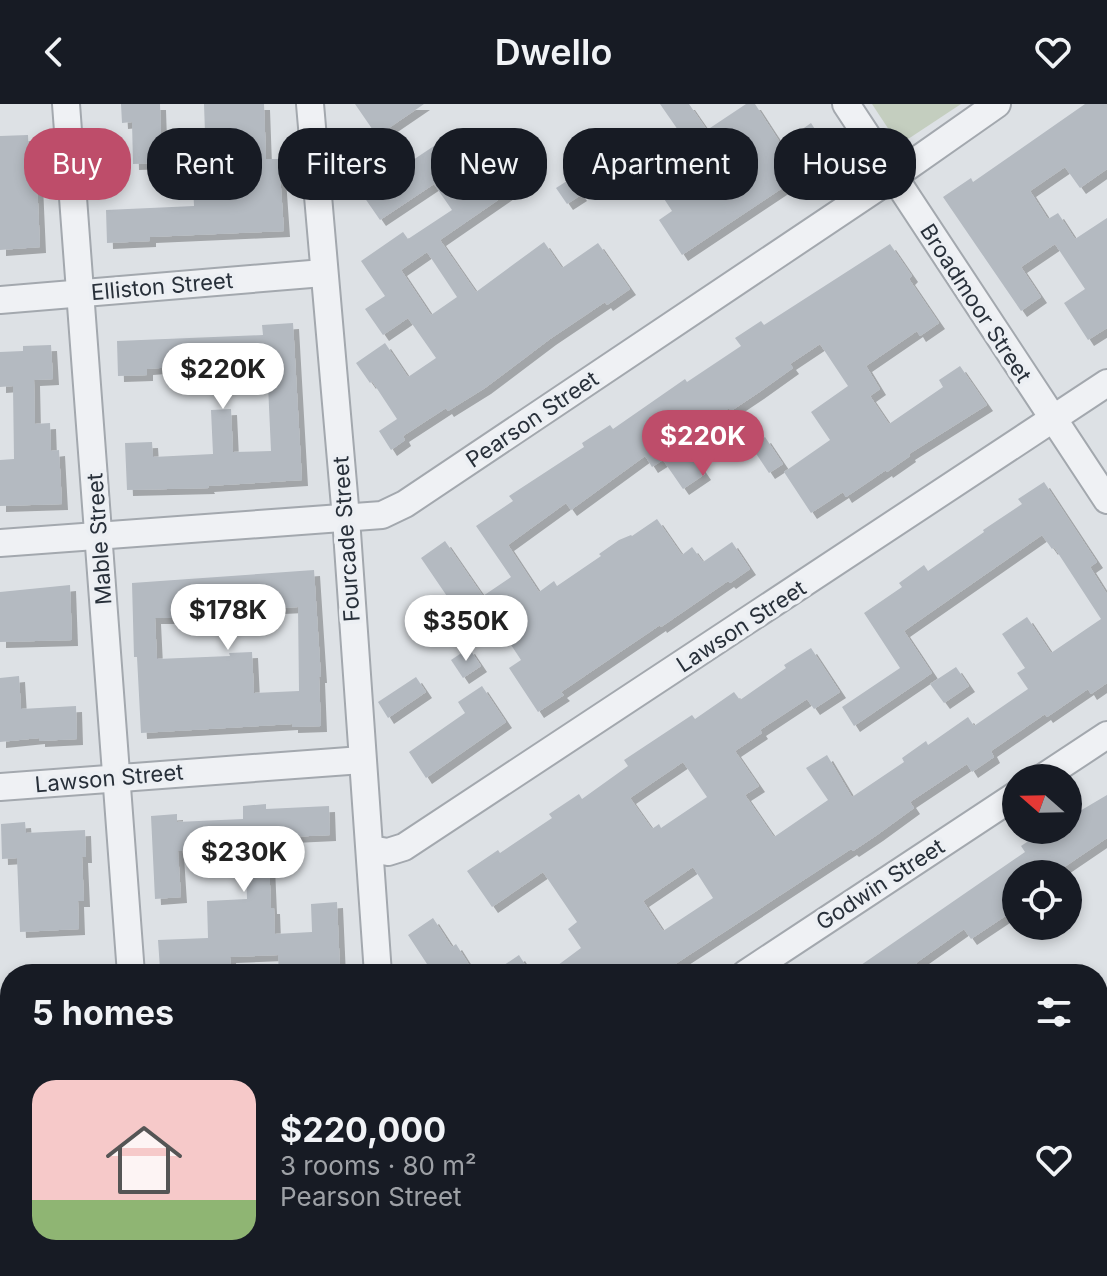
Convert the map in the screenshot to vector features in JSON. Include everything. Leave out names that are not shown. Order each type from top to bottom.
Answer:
[{"type":"street","name":"Mable Street","points":[[66,104],[130,964]]},
{"type":"street","name":"Fourcade Street","points":[[310,104],[346,518],[377,964]]},
{"type":"street","name":"Broadmoor Street","points":[[846,104],[861,128]]},
{"type":"street","name":"Pearson Street","points":[[916,161],[997,104]]},
{"type":"street","name":"Pearson Street","points":[[0,543],[382,515],[405,504],[859,200]]},
{"type":"street","name":"Broadmoor Street","points":[[908,200],[1107,500]]},
{"type":"street","name":"Elliston Street","points":[[0,300],[323,273]]},
{"type":"street","name":"Lawson Street","points":[[370,849],[388,852],[404,847],[1107,383]]},
{"type":"street","points":[[1063,764],[1107,735]]},
{"type":"street","name":"Lawson Street","points":[[0,787],[362,760]]},
{"type":"street","name":"Godwin Street","points":[[760,964],[1002,804]]},
{"type":"green space","points":[[872,104],[961,104],[916,134],[916,128],[888,128]]},
{"type":"building","points":[[121,104],[160,104],[161,128],[147,128],[147,164],[133,164],[132,122],[122,123]]},
{"type":"building","points":[[204,104],[264,104],[266,159],[278,159],[278,200],[282,200],[284,231],[150,237],[150,241],[107,243],[106,210],[194,206],[194,200],[262,200],[262,128],[205,128]]},
{"type":"building","points":[[355,104],[424,104],[389,128],[372,128]]},
{"type":"building","points":[[660,104],[689,104],[706,128],[677,128]]},
{"type":"building","points":[[746,104],[755,104],[774,133],[774,194],[682,255],[659,220],[672,211],[665,200],[758,200],[758,128],[710,128]]},
{"type":"building","points":[[1085,104],[1107,104],[1107,169],[1080,188],[1065,167],[1030,191],[1048,219],[1058,213],[1075,239],[1107,218],[1107,328],[1088,340],[1064,303],[1085,289],[1055,244],[1021,267],[1041,297],[1021,311],[943,197],[971,178],[973,182]]},
{"type":"building","points":[[24,135],[24,200],[38,200],[40,247],[0,250],[0,136]]},
{"type":"building","points":[[431,148],[431,186],[415,197],[415,159]]},
{"type":"building","points":[[563,184],[563,198],[556,188]]},
{"type":"building","points":[[366,200],[410,200],[380,220]]},
{"type":"building","points":[[445,200],[498,200],[440,240],[476,292],[544,242],[562,268],[598,243],[630,289],[550,339],[485,388],[448,411],[446,408],[403,436],[405,440],[391,450],[379,431],[397,419],[356,363],[385,343],[408,377],[436,358],[408,318],[383,335],[365,309],[385,296],[361,261],[403,232],[408,239],[452,210]],"holes":[[[427,252],[457,297],[431,315],[401,270]]]},
{"type":"building","points":[[890,244],[939,323],[920,336],[917,331],[866,366],[880,389],[870,396],[889,424],[943,387],[939,380],[960,366],[987,405],[909,454],[887,472],[846,497],[843,492],[811,513],[784,472],[830,440],[811,412],[848,386],[820,344],[790,364],[793,368],[758,393],[731,411],[729,408],[682,440],[705,474],[683,489],[663,460],[652,467],[645,456],[571,510],[566,503],[508,545],[539,592],[554,581],[557,586],[619,540],[632,536],[657,519],[682,555],[692,547],[703,562],[732,542],[750,569],[660,625],[561,692],[564,695],[538,712],[509,668],[521,660],[492,616],[470,630],[421,558],[445,541],[483,596],[511,577],[476,526],[513,501],[509,496],[584,447],[582,443],[610,425],[613,429],[685,379],[687,382],[741,346],[735,338],[761,321],[764,325]]},
{"type":"building","points":[[293,323],[302,480],[209,488],[127,490],[125,443],[152,442],[153,457],[213,454],[211,410],[231,409],[233,452],[271,451],[268,385],[237,387],[236,362],[147,369],[147,375],[118,376],[117,341],[263,335],[262,325]]},
{"type":"building","points":[[51,345],[53,379],[34,380],[35,424],[50,423],[51,451],[59,450],[62,504],[0,506],[0,460],[14,459],[13,386],[0,387],[0,352],[23,351],[23,346]]},
{"type":"building","points":[[765,437],[783,464],[769,473],[751,446]]},
{"type":"building","points":[[1044,482],[1097,562],[1090,567],[1107,594],[1107,683],[1091,694],[1088,689],[1047,717],[1045,714],[991,751],[994,757],[972,772],[967,764],[910,802],[914,808],[877,835],[675,964],[559,964],[581,948],[568,929],[577,922],[543,872],[492,907],[467,871],[552,818],[549,814],[579,794],[582,799],[628,766],[624,760],[692,715],[695,719],[734,692],[740,700],[811,648],[840,692],[814,709],[807,699],[735,751],[759,786],[745,795],[774,837],[828,800],[806,768],[827,755],[852,797],[904,762],[902,758],[926,741],[928,745],[968,717],[974,726],[1028,689],[1017,673],[1025,668],[1002,634],[1027,617],[1051,653],[1101,619],[1054,547],[1052,549],[1042,535],[904,631],[932,673],[854,726],[842,707],[900,668],[864,613],[902,587],[899,583],[924,565],[928,571],[1022,504],[1018,499]],"holes":[[[683,762],[707,797],[661,828],[659,824],[652,829],[630,798]],[[693,867],[713,898],[663,931],[643,901]]]},
{"type":"building","points":[[314,570],[321,726],[292,727],[292,724],[141,733],[137,657],[134,657],[132,583]],"holes":[[[278,603],[278,608],[298,607],[299,691],[254,693],[252,652],[157,659],[155,618],[221,618],[221,605]]]},
{"type":"building","points":[[70,585],[72,640],[0,642],[0,592]]},
{"type":"building","points":[[469,648],[481,666],[463,678],[451,660]]},
{"type":"building","points":[[956,667],[969,686],[944,703],[930,684]]},
{"type":"building","points":[[19,676],[21,709],[76,706],[77,739],[39,741],[39,738],[0,742],[0,678]]},
{"type":"building","points":[[416,677],[426,692],[388,718],[378,702]]},
{"type":"building","points":[[482,686],[506,722],[426,778],[409,752],[465,713],[458,702]]},
{"type":"building","points":[[1107,795],[1107,838],[1075,860],[1013,860],[1025,852],[1021,846],[1082,844],[1082,810]]},
{"type":"building","points":[[266,804],[266,809],[329,806],[330,835],[268,838],[271,908],[274,908],[275,934],[312,932],[311,904],[337,902],[340,964],[278,964],[278,955],[230,957],[231,964],[160,964],[158,940],[208,938],[207,901],[247,899],[245,847],[178,851],[181,897],[155,899],[151,816],[177,814],[177,822],[243,819],[243,806]]},
{"type":"building","points":[[25,822],[26,833],[85,830],[86,857],[82,857],[84,901],[78,901],[79,929],[20,932],[17,858],[2,859],[1,824]]},
{"type":"building","points":[[1002,868],[1002,918],[971,939],[964,929],[917,964],[863,964]]},
{"type":"building","points":[[433,918],[452,947],[456,944],[469,964],[427,964],[408,935]]},
{"type":"building","points":[[519,955],[525,964],[506,964]]}]
